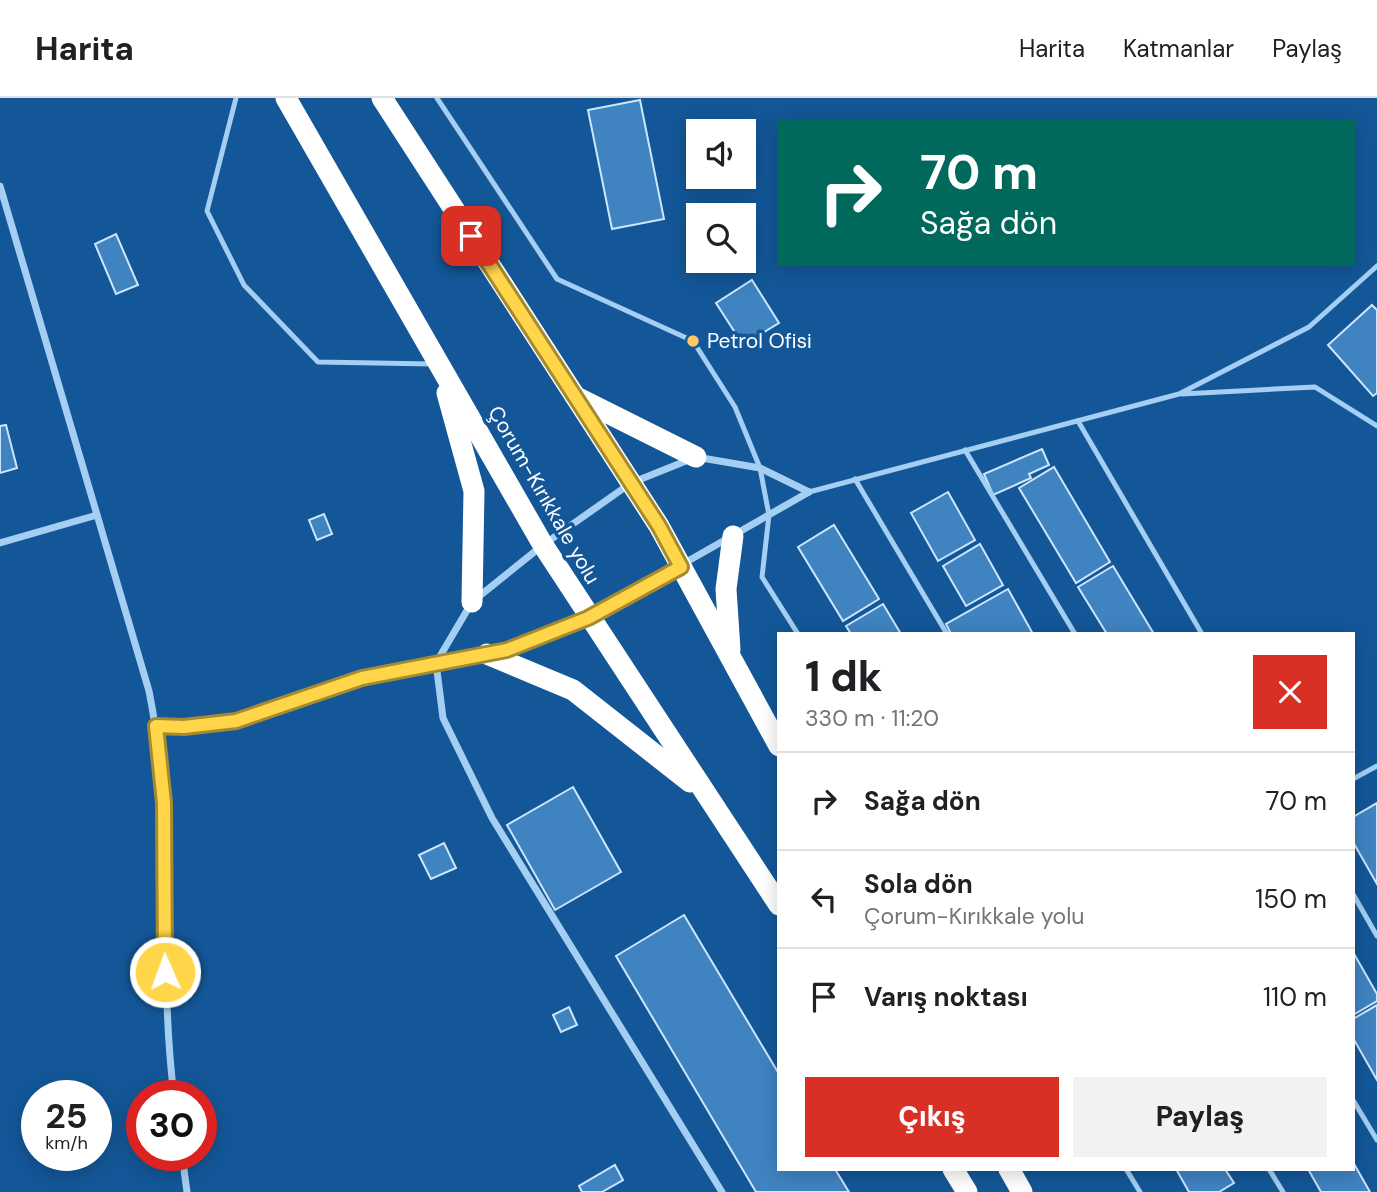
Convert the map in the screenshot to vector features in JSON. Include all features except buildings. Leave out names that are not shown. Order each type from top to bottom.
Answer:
[{"type":"highway","name":"Çorum-Kırıkkale yolu","points":[[286,98],[543,545],[588,618],[777,902]]},
{"type":"highway","points":[[382,98],[631,483],[681,567],[777,742]]},
{"type":"highway","points":[[439,364],[474,491],[472,602]]},
{"type":"highway","points":[[575,396],[696,457]]},
{"type":"highway","points":[[731,659],[726,589],[733,536]]},
{"type":"highway","points":[[487,654],[573,691],[705,794]]},
{"type":"highway","points":[[954,1171],[967,1192]]},
{"type":"highway","points":[[1010,1171],[1022,1192]]},
{"type":"street","points":[[0,186],[149,691],[156,726],[164,803],[165,964],[173,1080]]},
{"type":"street","points":[[722,1192],[492,818],[443,718],[436,663],[472,602],[543,545],[631,483],[696,457],[760,468],[809,492]]},
{"type":"street","points":[[156,726],[184,727],[236,721],[362,678],[507,650],[588,618],[809,492]]},
{"type":"street","points":[[0,543],[97,515]]},
{"type":"street","points":[[184,1171],[187,1192]]},
{"type":"lane","points":[[236,98],[207,211],[244,285],[318,362],[439,364]]},
{"type":"lane","points":[[437,98],[557,279],[693,341],[735,407],[760,468],[768,515],[762,577],[797,632]]},
{"type":"lane","points":[[1179,394],[1309,327],[1377,266]]},
{"type":"lane","points":[[809,492],[1179,394],[1315,387],[1377,426]]},
{"type":"lane","points":[[1078,421],[1201,632]]},
{"type":"lane","points":[[965,450],[1073,632]]},
{"type":"lane","points":[[855,479],[946,632]]},
{"type":"lane","points":[[1355,778],[1377,766]]},
{"type":"lane","points":[[1355,898],[1377,936]]},
{"type":"lane","points":[[1355,1103],[1377,1140]]},
{"type":"lane","points":[[1127,1171],[1140,1192]]},
{"type":"lane","points":[[1270,1171],[1283,1192]]},
{"type":"place","name":"Petrol Ofisi","points":[[693,341]]},
{"type":"route","points":[[165,972],[164,803],[156,726],[213,726],[257,715],[362,678],[507,650],[588,618],[681,567],[659,526],[471,236]]}]
